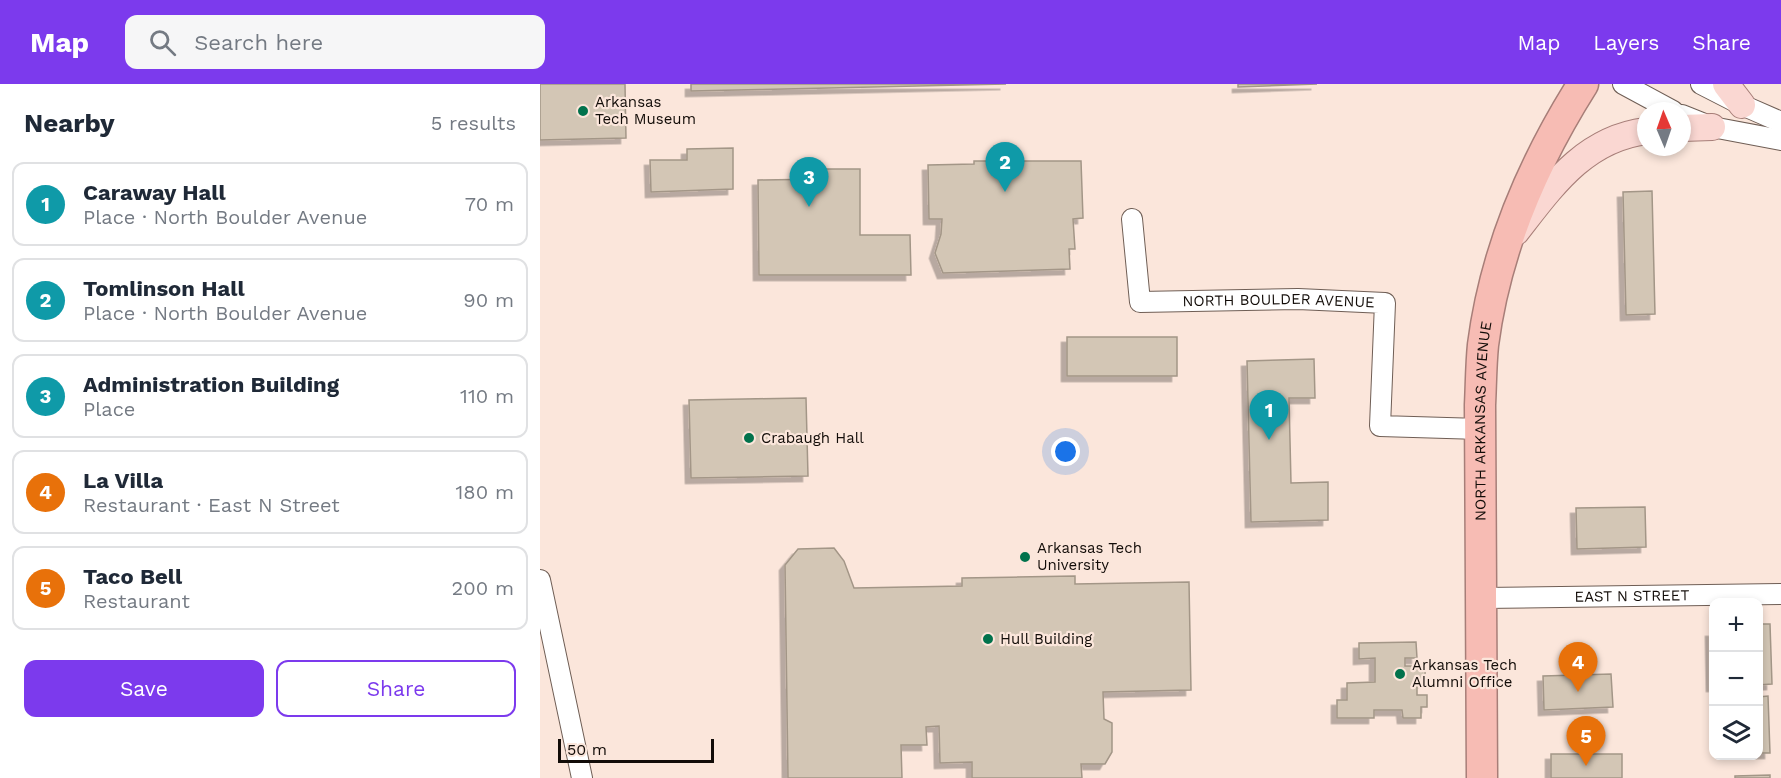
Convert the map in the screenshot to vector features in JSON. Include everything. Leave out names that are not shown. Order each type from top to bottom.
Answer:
[{"type":"highway","name":"NORTH ARKANSAS AVENUE","points":[[1482,778],[1480,429],[1483,345],[1494,287],[1507,244],[1534,172],[1573,92]]},
{"type":"main road","points":[[1726,84],[1742,105]]},
{"type":"main road","points":[[1691,128],[1712,127]]},
{"type":"main road","points":[[1507,244],[1555,182],[1577,160],[1609,141],[1637,133]]},
{"type":"street","points":[[1623,84],[1656,102]]},
{"type":"street","points":[[1701,84],[1781,122]]},
{"type":"street","points":[[1691,119],[1712,127],[1781,140]]},
{"type":"street","name":"NORTH BOULDER AVENUE","points":[[1132,219],[1140,302],[1298,299],[1385,303],[1380,426],[1480,429]]},
{"type":"street","points":[[540,580],[543,614],[582,778]]},
{"type":"street","name":"EAST N STREET","points":[[1482,598],[1781,594]]},
{"type":"building","name":"Arkansas Tech Museum","points":[[540,84],[625,84],[626,138],[540,140]]},
{"type":"building","points":[[691,84],[1006,84],[691,91]]},
{"type":"building","points":[[1238,84],[1317,84],[1238,87]]},
{"type":"building","points":[[733,148],[733,189],[651,192],[650,160],[687,160],[687,149]]},
{"type":"building","points":[[974,161],[1081,161],[1083,218],[1073,219],[1075,249],[1069,249],[1070,269],[943,273],[935,253],[941,234],[942,219],[929,219],[928,165],[974,164]]},
{"type":"building","points":[[823,169],[860,169],[860,235],[910,235],[911,275],[759,275],[758,180],[823,179]]},
{"type":"building","points":[[1652,191],[1655,314],[1626,315],[1623,192]]},
{"type":"building","points":[[1067,337],[1177,337],[1177,376],[1067,376]]},
{"type":"building","points":[[1314,359],[1315,398],[1289,398],[1291,483],[1328,482],[1328,520],[1251,522],[1247,361]]},
{"type":"building","name":"Crabaugh Hall","points":[[806,398],[808,476],[691,478],[689,400]]},
{"type":"building","points":[[1645,507],[1646,547],[1577,549],[1576,508]]},
{"type":"building","name":"Hull Building","points":[[834,548],[844,561],[854,588],[962,586],[962,578],[1075,576],[1075,584],[1189,582],[1191,690],[1103,692],[1104,719],[1112,723],[1112,752],[1105,764],[1081,764],[1082,778],[972,778],[972,762],[940,763],[939,726],[926,727],[927,745],[901,745],[902,778],[788,778],[785,565],[798,549]]},
{"type":"building","points":[[1763,624],[1770,624],[1772,684],[1763,685]]},
{"type":"building","name":"Arkansas Tech Alumni Office","points":[[1416,642],[1417,658],[1405,658],[1405,666],[1425,666],[1425,682],[1417,682],[1417,695],[1427,695],[1427,707],[1421,707],[1421,718],[1403,718],[1402,710],[1374,710],[1374,718],[1337,718],[1337,700],[1347,700],[1347,683],[1375,682],[1375,658],[1359,659],[1359,643]]},
{"type":"building","points":[[1611,674],[1613,707],[1544,710],[1543,676]]},
{"type":"building","points":[[1763,696],[1768,696],[1770,753],[1763,753]]},
{"type":"building","points":[[1551,754],[1622,754],[1622,778],[1551,778]]},
{"type":"building","points":[[1770,775],[1770,778],[1735,778],[1735,776]]},
{"type":"place","name":"Arkansas Tech Museum","points":[[583,111]]},
{"type":"place","name":"Tomlinson Hall","points":[[1005,192]]},
{"type":"place","name":"Administration Building","points":[[809,207]]},
{"type":"place","name":"Crabaugh Hall","points":[[749,438]]},
{"type":"place","name":"Caraway Hall","points":[[1269,440]]},
{"type":"place","name":"Arkansas Tech University","points":[[1025,557]]},
{"type":"place","name":"Hull Building","points":[[988,639]]},
{"type":"place","name":"Arkansas Tech Alumni Office","points":[[1400,674]]},
{"type":"place","name":"La Villa","points":[[1578,692]]},
{"type":"place","name":"Taco Bell","points":[[1586,766]]}]
